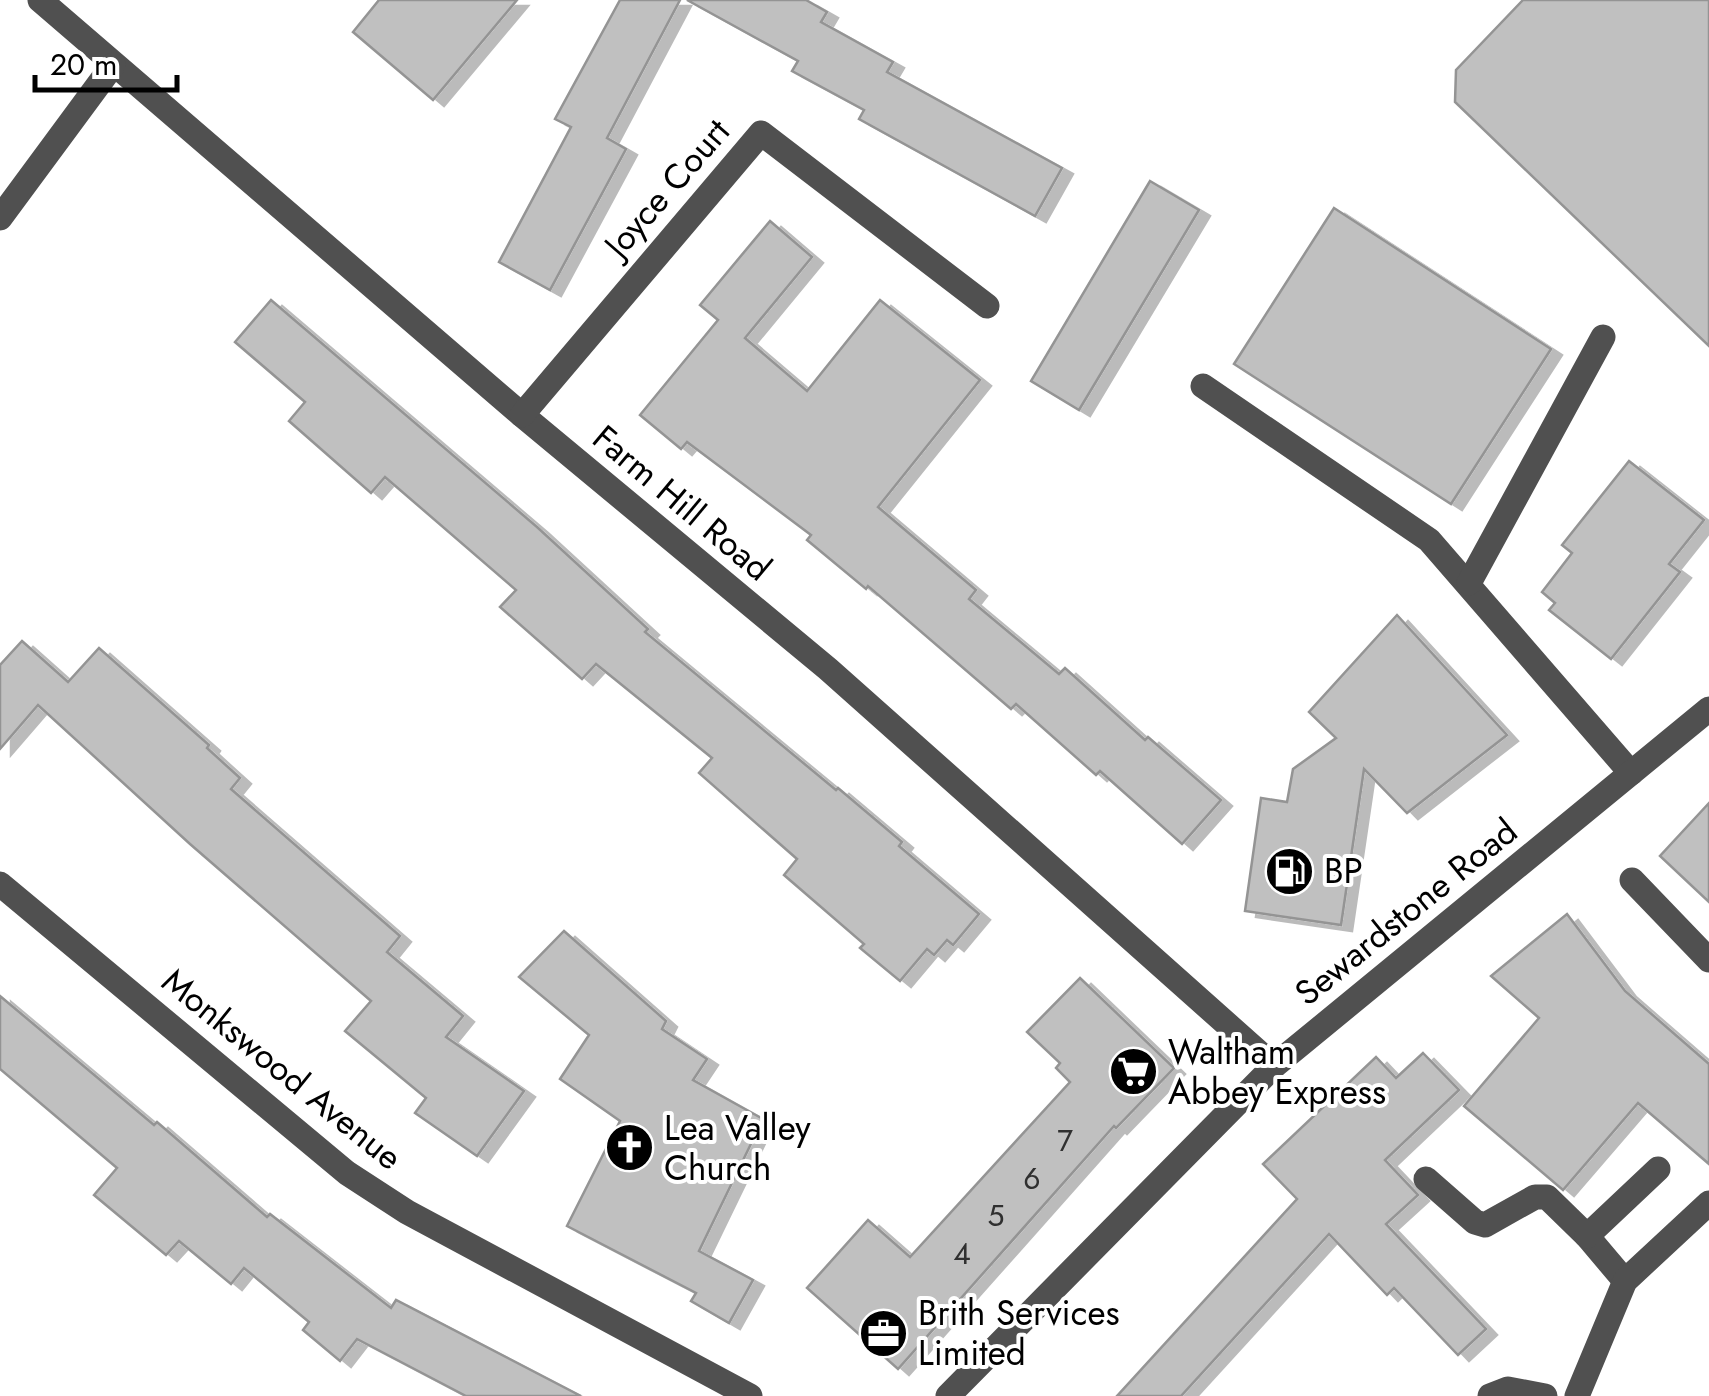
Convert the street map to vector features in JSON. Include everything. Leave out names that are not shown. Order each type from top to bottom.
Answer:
[{"type":"street","name":"Farm Hill Road","points":[[40,0],[522,415],[828,669],[1274,1066]]},
{"type":"street","points":[[0,218],[113,65]]},
{"type":"street","name":"Joyce Court","points":[[522,415],[761,133],[987,306]]},
{"type":"street","points":[[1469,583],[1603,337]]},
{"type":"street","points":[[1203,386],[1429,540],[1631,773]]},
{"type":"street","name":"Sewardstone Road","points":[[948,1396],[1274,1066],[1709,709]]},
{"type":"street","points":[[1632,880],[1709,960]]},
{"type":"street","name":"Monkswood Avenue","points":[[0,884],[347,1173],[407,1212],[750,1396]]},
{"type":"street","points":[[1587,1236],[1658,1168]]},
{"type":"street","points":[[1426,1179],[1474,1222],[1485,1226],[1535,1197],[1547,1197],[1587,1236],[1624,1281]]},
{"type":"street","points":[[1577,1396],[1624,1281],[1709,1203]]},
{"type":"street","points":[[1490,1396],[1508,1389],[1545,1396]]},
{"type":"building","points":[[379,0],[517,0],[433,100],[353,32]]},
{"type":"building","points":[[620,0],[680,0],[607,138],[626,149],[550,290],[499,262],[571,127],[555,119]]},
{"type":"building","points":[[687,0],[806,0],[827,12],[821,22],[893,62],[887,72],[1062,168],[1035,216],[859,119],[864,110],[792,71],[798,61]]},
{"type":"building","points":[[1523,0],[1709,0],[1709,346],[1455,102],[1456,70]]},
{"type":"building","points":[[1150,181],[1199,210],[1079,410],[1031,381]]},
{"type":"building","points":[[1334,208],[1551,349],[1451,504],[1234,364]]},
{"type":"building","points":[[770,221],[812,257],[745,338],[807,391],[880,300],[980,380],[878,507],[976,590],[969,599],[1059,674],[1065,668],[1145,740],[1148,737],[1221,800],[1182,844],[1100,771],[1096,775],[1016,704],[1011,709],[868,586],[866,589],[807,540],[811,535],[687,442],[681,449],[640,415],[718,320],[700,305]]},
{"type":"building","points":[[271,300],[537,527],[648,629],[645,632],[902,842],[899,846],[979,914],[953,945],[947,940],[934,955],[927,949],[900,981],[860,948],[864,944],[784,875],[797,859],[699,773],[712,758],[596,664],[582,679],[500,607],[516,590],[385,477],[371,493],[289,421],[305,402],[235,342]]},
{"type":"building","points":[[1629,461],[1704,520],[1669,564],[1680,572],[1611,659],[1549,610],[1555,603],[1542,592],[1572,553],[1562,545]]},
{"type":"building","points":[[1397,615],[1507,735],[1407,813],[1364,769],[1341,925],[1245,911],[1261,798],[1287,802],[1293,769],[1336,738],[1309,712]]},
{"type":"building","points":[[22,641],[68,682],[99,648],[209,745],[207,748],[240,778],[231,789],[400,936],[387,952],[463,1016],[446,1037],[524,1091],[477,1156],[415,1113],[426,1098],[345,1031],[371,1001],[38,705],[0,749],[0,665]]},
{"type":"building","points":[[1709,803],[1709,902],[1660,856]]},
{"type":"building","points":[[1567,914],[1625,991],[1709,1064],[1709,1164],[1638,1103],[1563,1190],[1464,1106],[1539,1018],[1491,976]]},
{"type":"building","points":[[564,931],[666,1021],[662,1029],[707,1059],[693,1080],[763,1119],[699,1251],[753,1280],[729,1323],[691,1301],[696,1293],[567,1226],[620,1121],[560,1079],[589,1035],[519,977]]},
{"type":"building","points":[[1080,978],[1174,1068],[1114,1126],[898,1369],[807,1288],[868,1220],[910,1257],[1070,1082],[1056,1068],[1060,1063],[1027,1032]]},
{"type":"building","points":[[0,996],[154,1125],[157,1122],[267,1217],[270,1214],[391,1308],[396,1300],[581,1396],[466,1396],[357,1339],[340,1361],[303,1330],[309,1322],[244,1268],[231,1284],[179,1241],[166,1255],[94,1195],[117,1168],[0,1069]]},
{"type":"building","points":[[1423,1053],[1459,1090],[1385,1160],[1418,1195],[1386,1224],[1486,1329],[1458,1355],[1394,1288],[1387,1295],[1329,1234],[1181,1396],[1117,1396],[1297,1199],[1263,1164],[1376,1057],[1396,1078]]},
{"type":"place","name":"BP","points":[[1289,871]]},
{"type":"place","name":"Waltham Abbey Express","points":[[1133,1072]]},
{"type":"place","name":"Lea Valley Church","points":[[629,1148]]},
{"type":"place","name":"Brith Services Limited","points":[[883,1333]]}]
